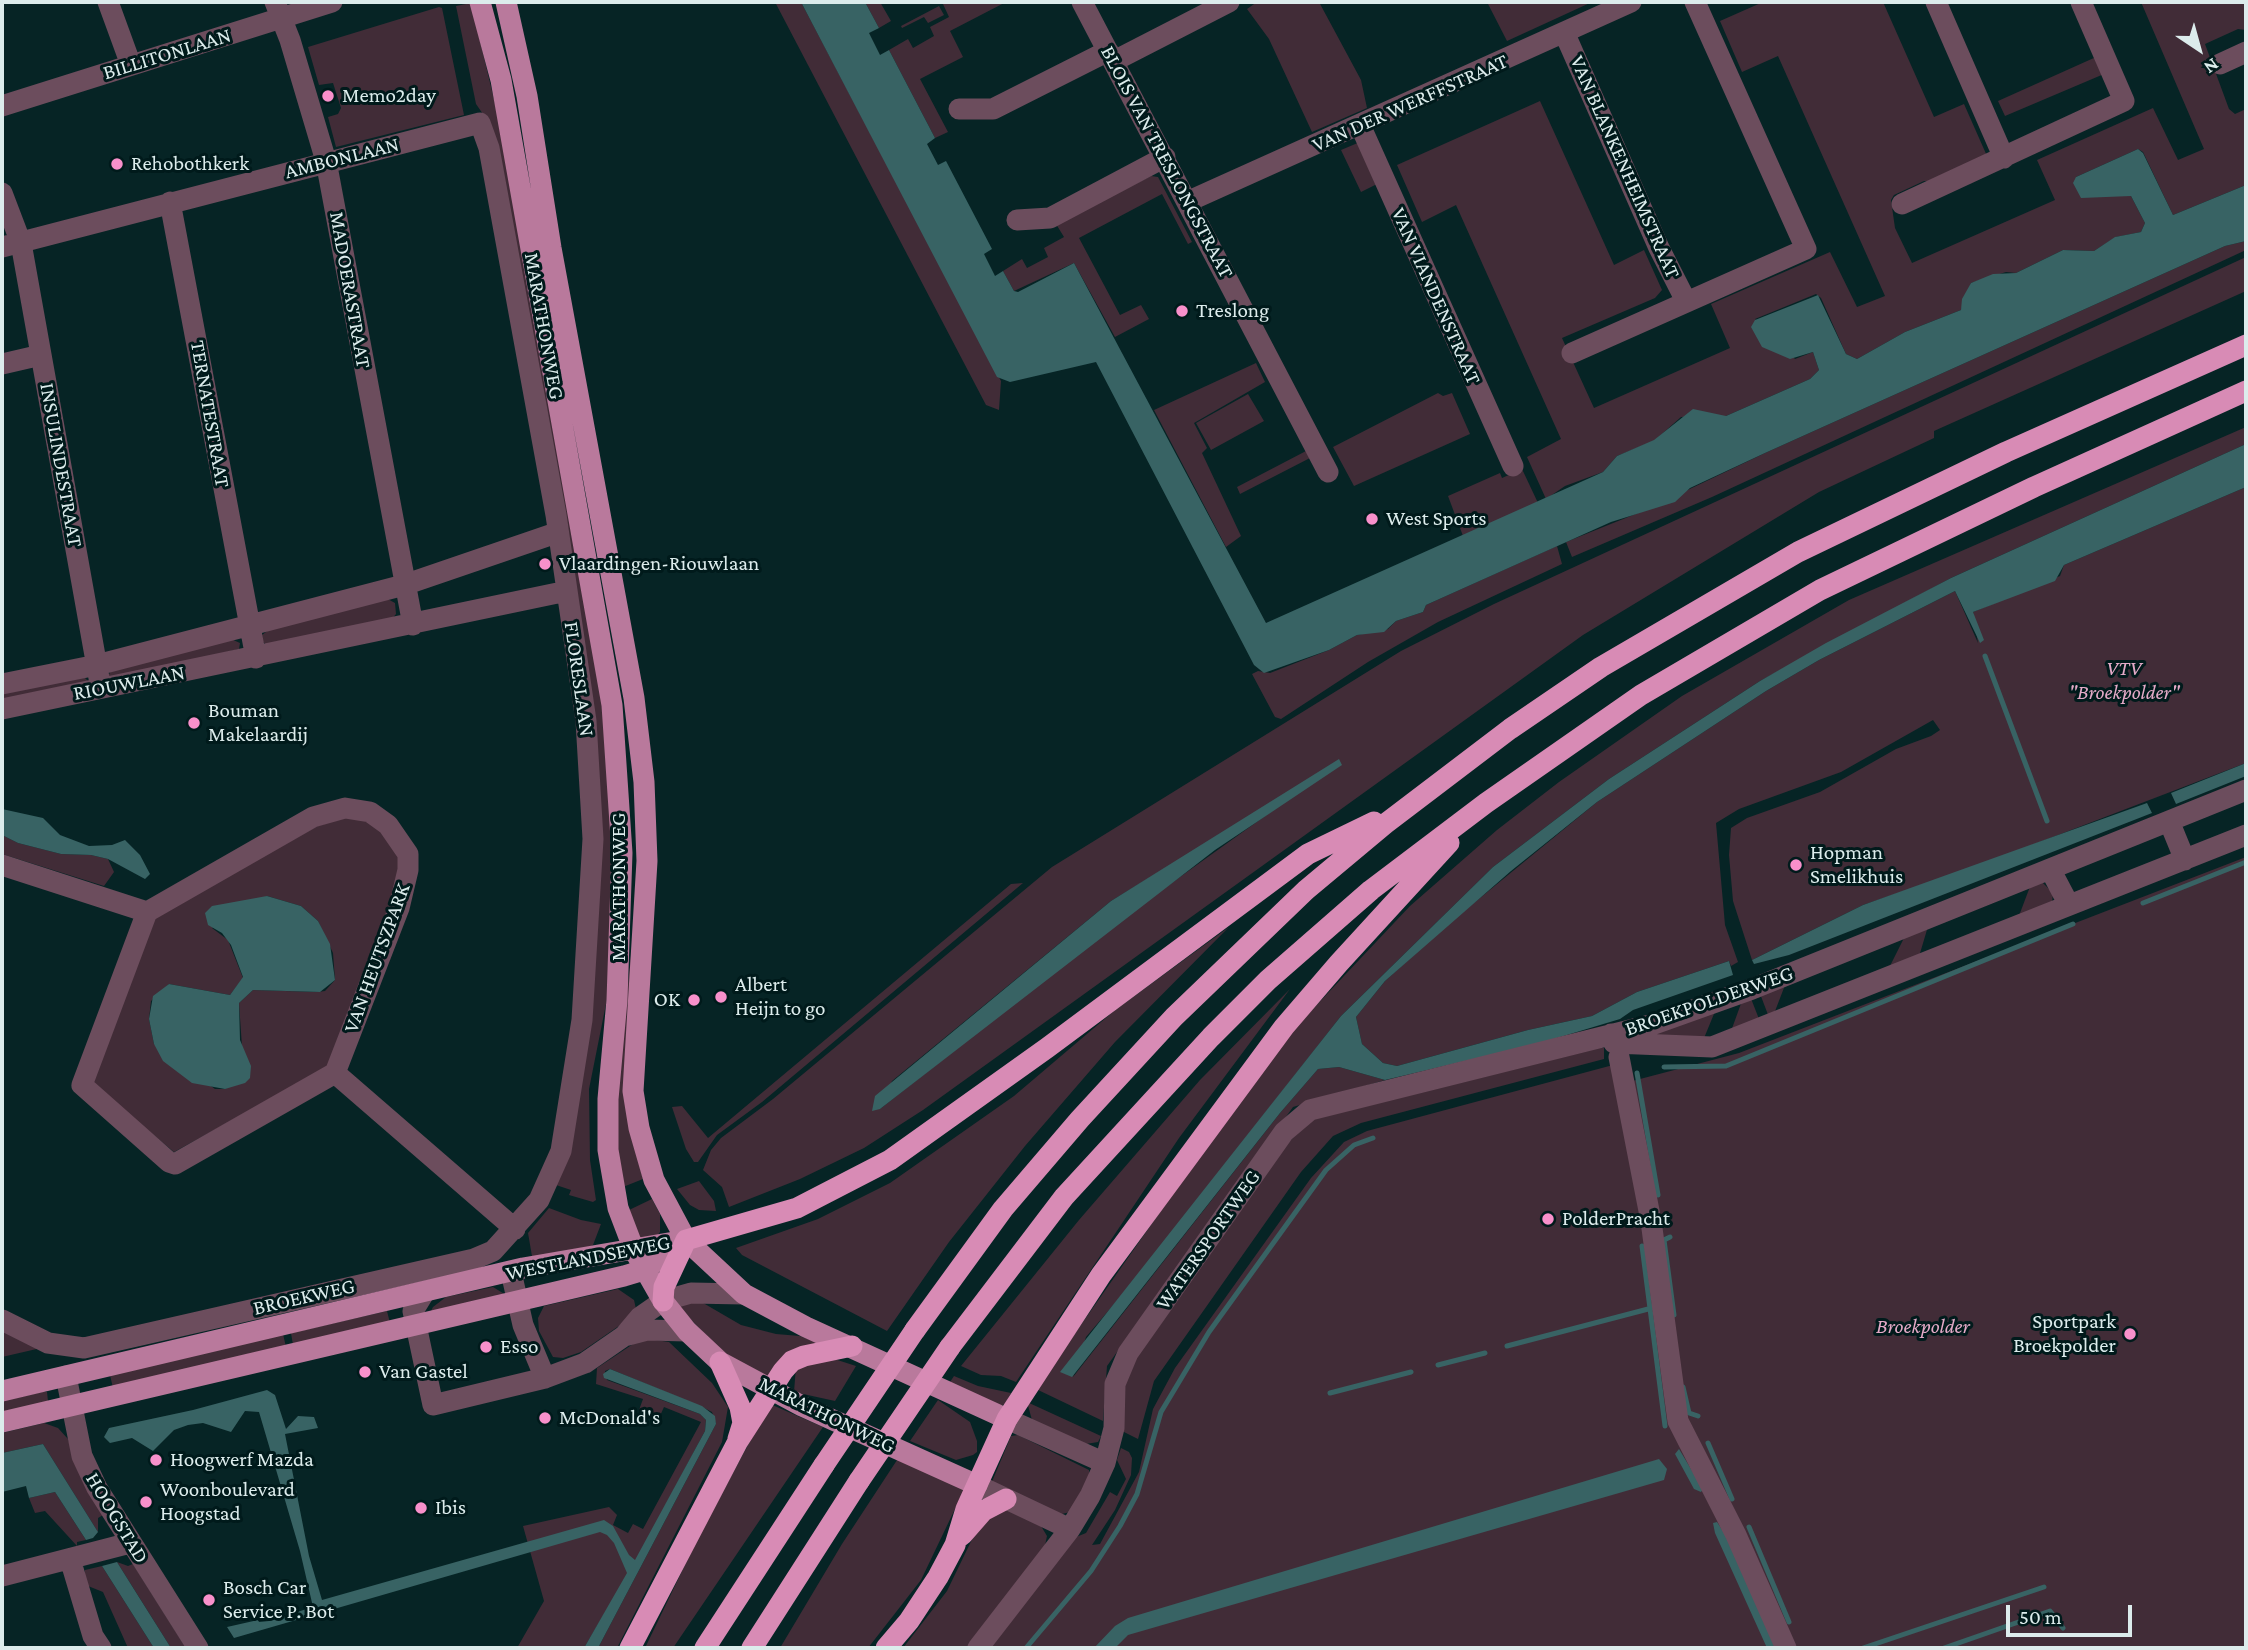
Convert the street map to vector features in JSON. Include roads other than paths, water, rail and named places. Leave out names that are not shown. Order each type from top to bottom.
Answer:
[{"type":"highway","points":[[705,1648],[915,1330],[1003,1209],[1129,1064],[1278,916],[1413,802],[1510,729],[1601,667],[1798,552],[2006,452],[2246,345]]},
{"type":"highway","points":[[751,1648],[950,1347],[1064,1197],[1211,1037],[1268,980],[1371,890],[1486,803],[1642,695],[1820,590],[2034,487],[2246,391]]},
{"type":"highway","points":[[663,1301],[664,1287],[686,1240],[797,1208],[890,1160],[1047,1048],[1308,854],[1413,802]]},
{"type":"highway","points":[[886,1648],[923,1602],[954,1545],[1007,1419],[1101,1275],[1284,1027],[1339,962],[1486,803]]},
{"type":"highway","points":[[630,1648],[738,1441],[792,1361],[852,1346]]},
{"type":"highway","points":[[720,1362],[740,1407],[743,1423],[738,1441]]},
{"type":"highway","points":[[954,1545],[983,1511],[1006,1499]]},
{"type":"main road","name":"MARATHONWEG","points":[[480,2],[501,80],[612,705],[622,853],[617,1000],[608,1098],[608,1150],[618,1208],[643,1270],[663,1301],[687,1331],[720,1362],[771,1390],[977,1485]]},
{"type":"main road","name":"MARATHONWEG","points":[[506,2],[527,96],[551,248],[623,632],[644,782],[645,931],[634,1057],[634,1091],[639,1128],[659,1191],[686,1240],[744,1294],[781,1315],[1007,1419]]},
{"type":"main road","name":"WESTLANDSEWEG","points":[[2,1391],[511,1272],[686,1240]]},
{"type":"main road","name":"WESTLANDSEWEG","points":[[2,1422],[643,1270],[686,1240]]},
{"type":"street","points":[[108,2],[131,65]]},
{"type":"street","name":"BILLITONLAAN","points":[[2,106],[131,65],[277,10],[332,2]]},
{"type":"street","name":"BLOIS VAN TRESLONGSTRAAT","points":[[1083,2],[1328,472]]},
{"type":"street","points":[[959,109],[993,109],[1229,2]]},
{"type":"street","name":"VAN DER WERFFSTRAAT","points":[[1189,201],[1631,2]]},
{"type":"street","name":"VAN BLANKENHEIMSTRAAT","points":[[1573,353],[1806,249],[1695,2]]},
{"type":"street","points":[[1936,2],[2004,158]]},
{"type":"street","points":[[1902,204],[2124,101],[2081,2]]},
{"type":"street","name":"MADOERASTRAAT","points":[[277,10],[290,40],[326,161],[404,585]]},
{"type":"street","name":"VAN BLANKENHEIMSTRAAT","points":[[1564,32],[1659,248],[1686,301]]},
{"type":"street","points":[[2220,64],[2246,52]]},
{"type":"street","name":"AMBONLAAN","points":[[11,245],[480,123]]},
{"type":"street","name":"FLORESLAAN","points":[[480,123],[489,148],[556,515],[556,533],[586,722],[593,839],[582,1020],[561,1151],[539,1200],[515,1229]]},
{"type":"street","name":"VAN VIANDENSTRAAT","points":[[1360,125],[1513,466]]},
{"type":"street","points":[[1017,220],[1051,218],[1165,157]]},
{"type":"street","name":"INSULINDESTRAAT","points":[[2,193],[11,245],[41,355],[100,687]]},
{"type":"street","name":"TERNATESTRAAT","points":[[170,202],[248,626]]},
{"type":"street","points":[[2,365],[41,355]]},
{"type":"street","name":"RIOUWLAAN","points":[[2,684],[97,665],[404,585],[556,533]]},
{"type":"street","points":[[404,585],[413,625]]},
{"type":"street","name":"RIOUWLAAN","points":[[2,709],[567,591]]},
{"type":"street","points":[[248,626],[256,658]]},
{"type":"street","name":"BROEKPOLDERWEG","points":[[1614,1045],[1654,1024],[1752,989],[2246,790]]},
{"type":"street","name":"VAN HEUTSZPARK","points":[[147,912],[313,817],[345,808],[370,813],[388,825],[408,854],[408,870],[399,908],[335,1073]]},
{"type":"street","points":[[2169,821],[2185,860]]},
{"type":"street","name":"BROEKPOLDERWEG","points":[[1614,1045],[1713,1047],[2246,835]]},
{"type":"street","points":[[2,865],[147,912],[82,1085],[159,1154],[175,1164],[335,1073],[515,1229]]},
{"type":"street","points":[[2050,869],[2068,905]]},
{"type":"street","name":"BROEKPOLDERWEG","points":[[1614,1045],[1651,1221],[1678,1421],[1736,1535],[1786,1648]]},
{"type":"street","name":"WATERSPORTWEG","points":[[978,1648],[1070,1529],[1105,1463],[1114,1428],[1115,1384],[1128,1353],[1284,1132],[1310,1110],[1614,1045]]},
{"type":"street","name":"BROEKWEG","points":[[2,1320],[48,1343],[84,1348],[474,1259],[494,1251],[515,1229]]},
{"type":"street","points":[[511,1272],[531,1350],[545,1378]]},
{"type":"street","points":[[424,1293],[413,1311],[433,1405],[545,1378],[585,1363],[624,1336],[640,1317],[663,1301],[691,1293],[744,1294]]},
{"type":"street","points":[[624,1336],[647,1330],[687,1331]]},
{"type":"street","name":"HOOGSTAD","points":[[66,1376],[82,1456],[97,1488],[198,1648]]},
{"type":"street","name":"MARATHONWEG","points":[[1007,1419],[1105,1463]]},
{"type":"street","name":"MARATHONWEG","points":[[977,1485],[1070,1529]]},
{"type":"street","points":[[2,1576],[130,1543]]},
{"type":"street","points":[[70,1559],[93,1636],[101,1648]]},
{"type":"water","points":[[801,2],[865,2],[879,28],[869,33],[880,55],[889,50],[935,138],[927,144],[938,165],[946,161],[992,249],[984,254],[995,276],[1003,271],[1014,291],[1018,292],[1074,263],[1266,623],[1603,472],[1617,456],[1654,440],[1693,409],[1726,416],[1810,379],[1819,370],[1813,352],[1790,359],[1762,347],[1751,327],[1755,320],[1818,295],[1846,354],[1857,359],[1905,332],[1961,310],[1962,299],[1971,283],[1993,274],[2016,273],[2063,250],[2094,251],[2115,237],[2141,232],[2145,223],[2131,196],[2081,198],[2073,183],[2076,177],[2138,149],[2143,153],[2173,215],[2246,185],[2246,241],[2225,246],[1765,453],[1690,488],[1675,502],[1611,522],[1426,605],[1423,612],[1396,621],[1384,632],[1357,635],[1329,650],[1264,673],[1254,665],[1096,362],[1010,382],[997,377]]},
{"type":"water","points":[[2246,444],[2246,487],[2064,565],[2055,581],[1973,612],[1984,640],[1980,643],[1955,591],[1819,660],[1766,691],[1597,802],[1511,871],[1385,981],[1356,1017],[1362,1044],[1383,1063],[1397,1066],[1528,1030],[1592,1016],[1637,992],[1729,961],[1733,975],[1633,1010],[1620,1019],[1537,1044],[1385,1080],[1339,1067],[1318,1069],[1280,1113],[1072,1377],[1060,1372],[1341,1016],[1493,867],[1609,779],[1760,681],[1826,643],[1951,578]]},
{"type":"water","points":[[1339,759],[1342,765],[1215,850],[880,1109],[872,1111],[875,1096],[1111,901]]},
{"type":"water","points":[[2246,763],[2246,776],[2176,804],[2171,793]]},
{"type":"water","points":[[2147,803],[2152,813],[1789,955],[1754,964],[1752,960],[1863,905]]},
{"type":"water","points":[[2,809],[43,818],[60,835],[89,846],[112,845],[125,840],[140,855],[150,874],[145,879],[108,859],[91,855],[61,854],[18,843],[2,835]]},
{"type":"water","points":[[267,896],[301,906],[318,921],[330,944],[335,980],[320,992],[253,990],[239,1003],[240,1040],[251,1066],[250,1078],[245,1083],[225,1089],[192,1083],[163,1061],[154,1044],[149,1019],[153,996],[169,984],[230,995],[243,977],[231,945],[222,933],[208,925],[205,913],[212,906]]},
{"type":"water","points":[[610,1369],[702,1406],[715,1416],[716,1424],[598,1648],[584,1648],[627,1573],[614,1543],[600,1532],[234,1638],[227,1627],[258,1620],[269,1621],[313,1607],[300,1551],[259,1412],[245,1411],[231,1432],[203,1423],[174,1430],[153,1451],[132,1438],[110,1443],[104,1437],[109,1428],[193,1410],[267,1390],[275,1395],[286,1429],[298,1416],[314,1417],[318,1428],[285,1434],[309,1556],[322,1600],[604,1520],[613,1526],[629,1555],[635,1560],[705,1431],[706,1420],[700,1414],[604,1378],[603,1374]]},
{"type":"water","points":[[43,1444],[98,1532],[93,1538],[86,1540],[55,1492],[29,1498],[26,1486],[2,1492],[2,1453]]},
{"type":"water","points":[[1679,1449],[1703,1489],[1701,1492],[1694,1489],[1675,1454]]},
{"type":"water","points":[[1659,1459],[1667,1469],[1664,1480],[1128,1635],[1115,1648],[1094,1648],[1115,1626],[1128,1618]]},
{"type":"water","points":[[1717,1522],[1777,1648],[1767,1648],[1715,1533],[1713,1523]]},
{"type":"water","points":[[117,1562],[171,1648],[154,1648],[102,1566]]},
{"type":"waterway","points":[[1985,656],[2047,821]]},
{"type":"waterway","points":[[2143,903],[2246,862]]},
{"type":"waterway","points":[[1664,1067],[1726,1066],[2073,924]]},
{"type":"waterway","points":[[1637,1073],[1658,1195]]},
{"type":"waterway","points":[[1026,1648],[1091,1571],[1120,1526],[1137,1494],[1161,1412],[1209,1332],[1326,1170],[1354,1145],[1373,1138]]},
{"type":"waterway","points":[[1670,1237],[1664,1240],[1674,1315]]},
{"type":"waterway","points":[[1642,1246],[1665,1426]]},
{"type":"waterway","points":[[1507,1346],[1652,1308]]},
{"type":"waterway","points":[[1438,1365],[1485,1353]]},
{"type":"waterway","points":[[1330,1393],[1411,1372]]},
{"type":"waterway","points":[[1683,1387],[1689,1413],[1698,1416]]},
{"type":"waterway","points":[[1708,1443],[1732,1499]]},
{"type":"waterway","points":[[1749,1527],[1789,1622]]},
{"type":"waterway","points":[[1863,1648],[2044,1587]]},
{"type":"waterway","points":[[1944,1648],[2050,1611],[2063,1628]]},
{"type":"place","name":"Memo2day","points":[[328,96]]},
{"type":"place","name":"Rehobothkerk","points":[[117,164]]},
{"type":"place","name":"Treslong","points":[[1182,311]]},
{"type":"place","name":"West Sports","points":[[1372,519]]},
{"type":"place","name":"Vlaardingen-Riouwlaan","points":[[545,564]]},
{"type":"place","name":"Bouman Makelaardij","points":[[194,723]]},
{"type":"place","name":"Hopman Smelikhuis","points":[[1796,865]]},
{"type":"place","name":"Albert Heijn to go","points":[[721,997]]},
{"type":"place","name":"OK","points":[[694,1000]]},
{"type":"place","name":"PolderPracht","points":[[1548,1219]]},
{"type":"place","name":"Sportpark Broekpolder","points":[[2130,1334]]},
{"type":"place","name":"Esso","points":[[486,1347]]},
{"type":"place","name":"Van Gastel","points":[[365,1372]]},
{"type":"place","name":"McDonald's","points":[[545,1418]]},
{"type":"place","name":"Hoogwerf Mazda","points":[[156,1460]]},
{"type":"place","name":"Woonboulevard Hoogstad","points":[[146,1502]]},
{"type":"place","name":"Ibis","points":[[421,1508]]},
{"type":"place","name":"Bosch Car Service P. Bot","points":[[209,1600]]},
{"type":"park label","name":"VTV \"Broekpolder\"","points":[[2124,681]]},
{"type":"park label","name":"Broekpolder","points":[[1923,1327]]}]
